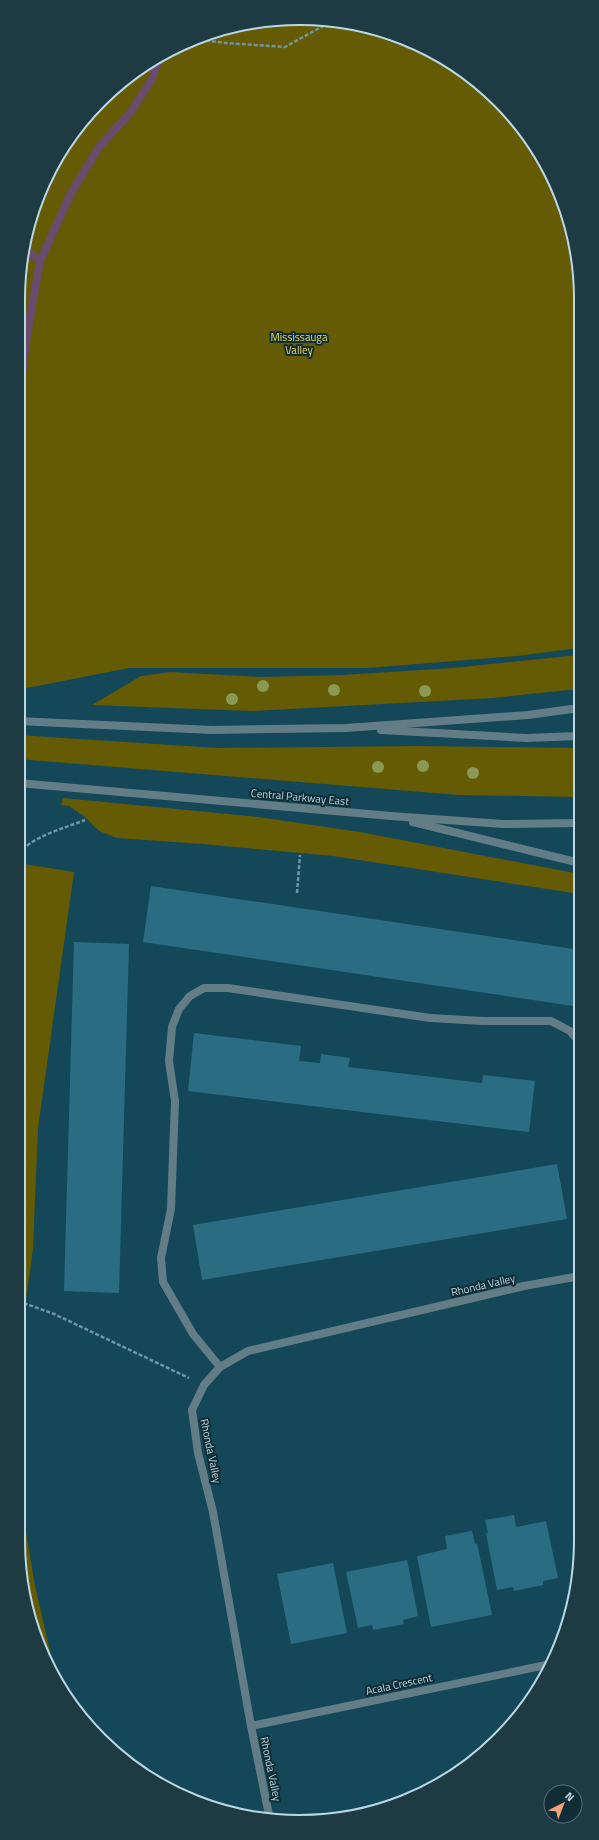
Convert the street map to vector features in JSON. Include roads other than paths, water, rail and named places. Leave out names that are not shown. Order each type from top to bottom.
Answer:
[{"type":"street","points":[[25,720],[212,730],[346,728],[528,715],[574,709]]},
{"type":"street","points":[[346,728],[526,738],[574,736]]},
{"type":"street","name":"Central Parkway East","points":[[25,784],[391,816],[503,824],[574,823]]},
{"type":"street","points":[[391,816],[574,862]]},
{"type":"street","points":[[220,1367],[193,1334],[163,1282],[161,1258],[171,1209],[175,1101],[169,1061],[172,1027],[180,1009],[190,996],[204,988],[228,988],[430,1018],[483,1021],[551,1021],[570,1031],[574,1035]]},
{"type":"street","name":"Rhonda Valley","points":[[269,1813],[250,1726],[213,1512],[198,1453],[192,1410],[204,1385],[220,1367],[248,1351],[524,1286],[574,1277]]},
{"type":"street","name":"Acala Crescent","points":[[250,1726],[544,1665]]},
{"type":"waterway","points":[[25,351],[40,261],[71,193],[99,147],[130,113],[152,79],[157,65]]},
{"type":"waterway","points":[[29,253],[40,261]]},
{"type":"park label","name":"Mississauga Valley","points":[[299,343]]}]
